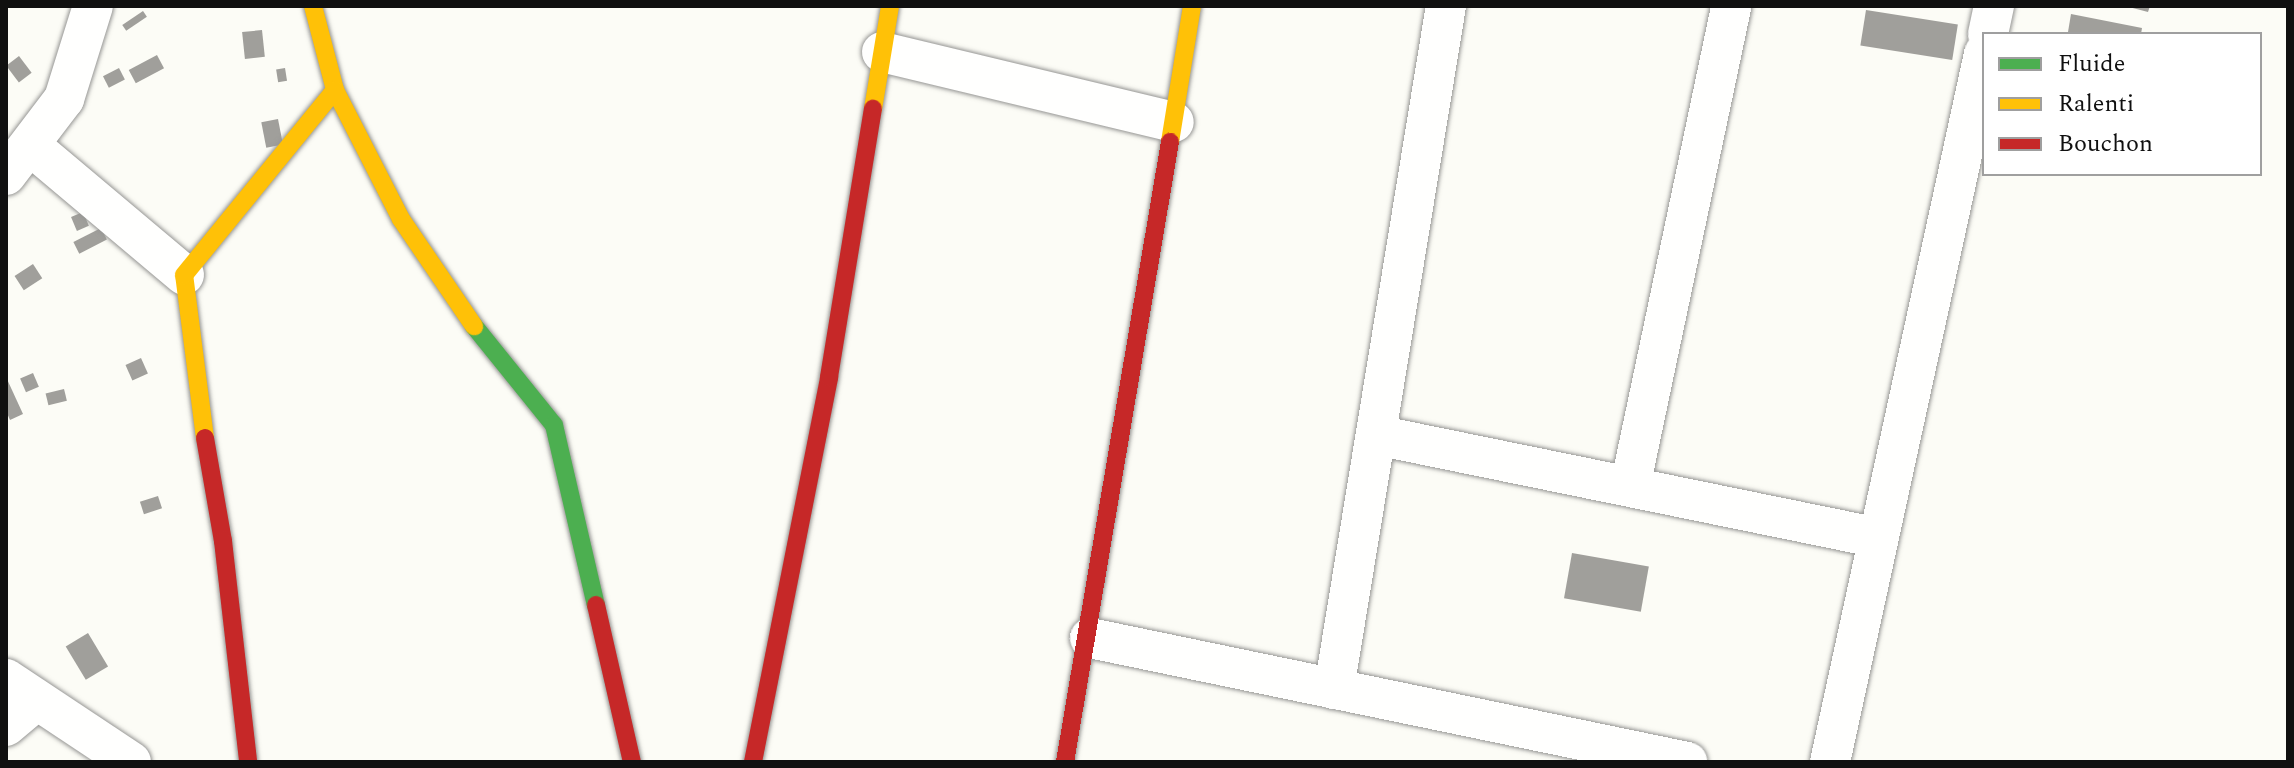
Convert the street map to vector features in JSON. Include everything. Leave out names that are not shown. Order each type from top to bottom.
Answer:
[{"type":"street","points":[[93,6],[64,99],[18,161],[184,275]]},
{"type":"street","points":[[313,6],[335,90],[425,257],[458,307],[554,425],[632,762]]},
{"type":"street","points":[[753,762],[829,377],[890,6]]},
{"type":"street","points":[[1065,762],[1090,638],[1192,6]]},
{"type":"street","points":[[1334,689],[1446,6]]},
{"type":"street","points":[[1630,487],[1731,6]]},
{"type":"street","points":[[1988,32],[1994,6]]},
{"type":"street","points":[[882,52],[1174,122]]},
{"type":"street","points":[[1830,762],[1982,63]]},
{"type":"street","points":[[248,762],[223,541],[191,355],[184,275],[335,90]]},
{"type":"street","points":[[1376,435],[1879,538]]},
{"type":"street","points":[[1090,638],[1687,762]]},
{"type":"street","points":[[6,726],[22,689],[131,762]]},
{"type":"building","points":[[2125,6],[2150,6],[2148,12]]},
{"type":"building","points":[[1866,10],[1958,25],[1952,60],[1860,46]]},
{"type":"building","points":[[143,11],[147,17],[126,31],[122,25]]},
{"type":"building","points":[[2071,14],[2142,28],[2141,32],[2068,32]]},
{"type":"building","points":[[262,30],[265,57],[245,59],[242,32]]},
{"type":"building","points":[[157,55],[164,68],[136,83],[129,70]]},
{"type":"building","points":[[19,56],[32,73],[19,82],[6,66]]},
{"type":"building","points":[[119,68],[125,80],[109,88],[103,76]]},
{"type":"building","points":[[285,68],[287,81],[278,82],[276,69]]},
{"type":"building","points":[[278,119],[283,145],[266,148],[261,122]]},
{"type":"building","points":[[83,212],[89,226],[77,231],[71,217]]},
{"type":"building","points":[[101,228],[107,240],[79,254],[73,242]]},
{"type":"building","points":[[33,264],[42,278],[24,290],[15,276]]},
{"type":"building","points":[[141,358],[148,374],[132,380],[125,365]]},
{"type":"building","points":[[33,373],[39,387],[26,392],[20,378]]},
{"type":"building","points":[[6,377],[23,414],[10,420],[6,411]]},
{"type":"building","points":[[64,389],[67,401],[48,405],[46,394]]},
{"type":"building","points":[[158,496],[162,508],[144,514],[140,502]]},
{"type":"building","points":[[1572,553],[1649,567],[1641,612],[1564,598]]},
{"type":"building","points":[[88,633],[108,666],[86,680],[66,646]]},
{"type":"traffic: fast","points":[[474,326],[554,425],[596,605]]},
{"type":"traffic: slow","points":[[313,6],[335,90],[401,219],[474,326]]},
{"type":"traffic: slow","points":[[873,109],[890,6]]},
{"type":"traffic: slow","points":[[1170,142],[1192,6]]},
{"type":"traffic: slow","points":[[205,438],[184,275],[335,90]]},
{"type":"traffic: jam","points":[[753,762],[829,377],[873,109]]},
{"type":"traffic: jam","points":[[1065,762],[1170,142]]},
{"type":"traffic: jam","points":[[205,438],[223,541],[248,762]]},
{"type":"traffic: jam","points":[[596,605],[632,762]]}]
